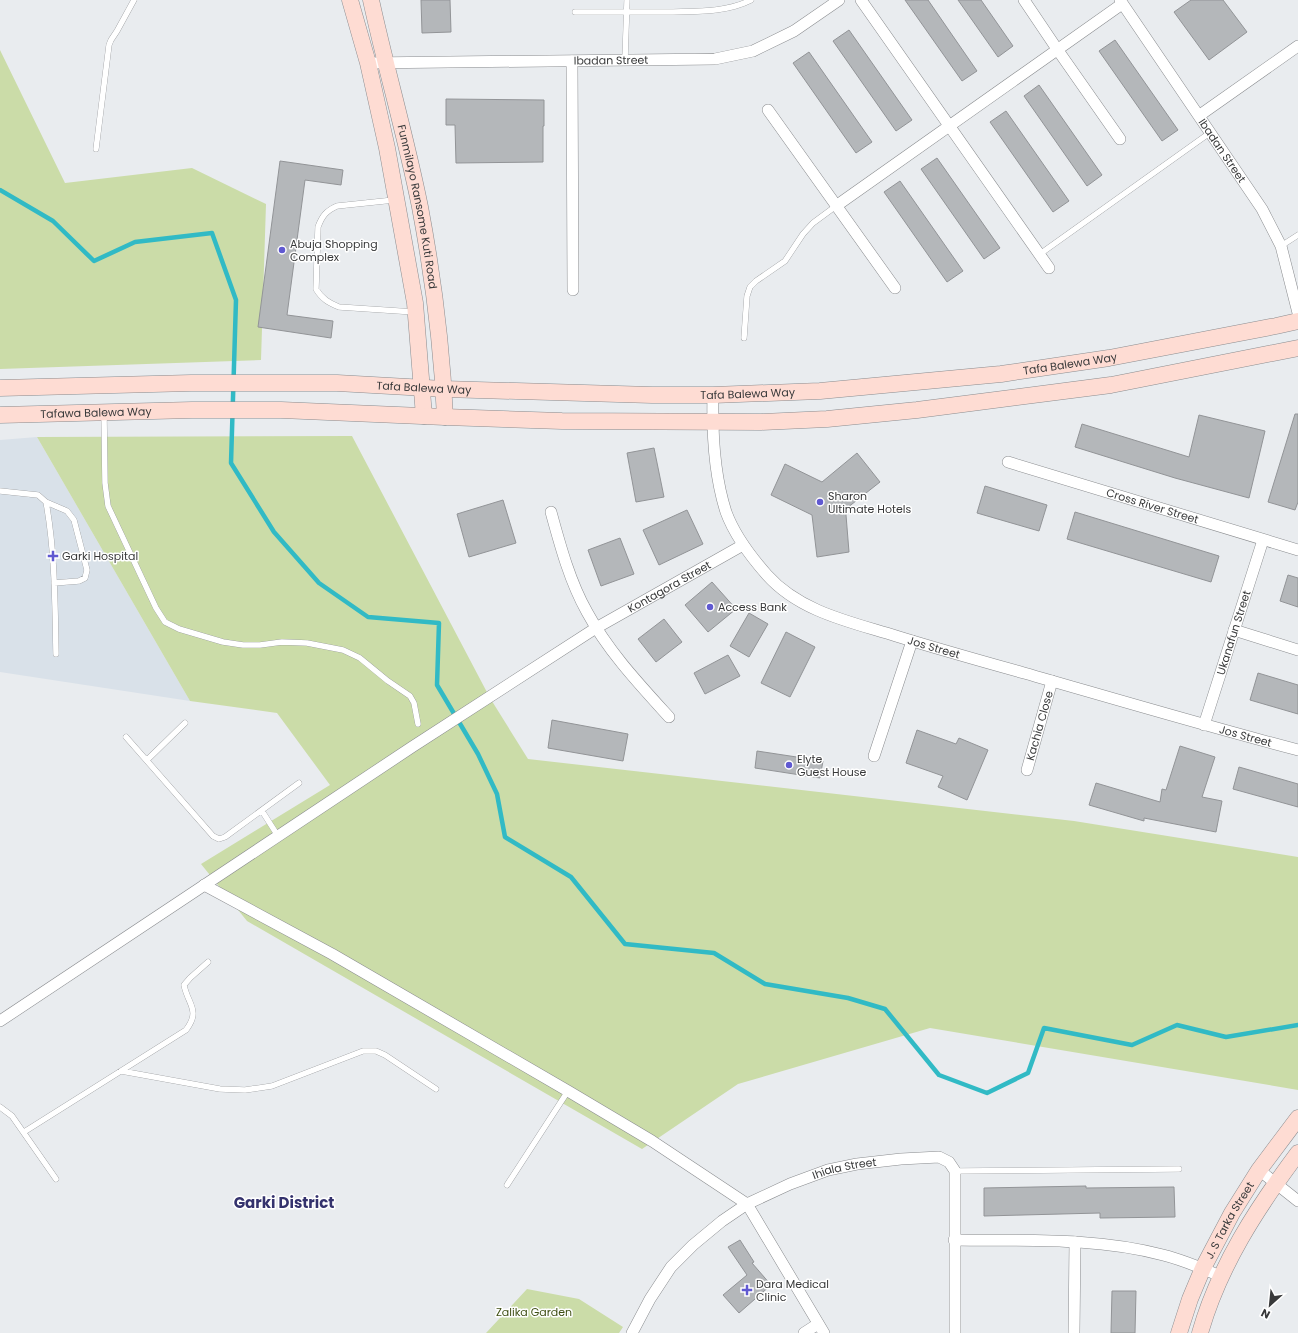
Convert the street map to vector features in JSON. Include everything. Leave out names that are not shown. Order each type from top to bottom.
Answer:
[{"type":"main road","name":"Funmilayo Ransome Kuti Road","points":[[350,0],[368,64],[397,199],[416,312],[424,416]]},
{"type":"main road","name":"Funmilayo Ransome Kuti Road","points":[[371,0],[420,207],[436,308],[444,389],[445,417]]},
{"type":"main road","name":"Tafa Balewa Way","points":[[0,388],[191,383],[337,383],[444,389],[652,395],[713,396],[820,391],[1001,374],[1110,358],[1298,321]]},
{"type":"main road","points":[[424,416],[562,421],[712,422],[761,422],[827,418],[949,406],[1111,385],[1298,348]]},
{"type":"main road","name":"Tafawa Balewa Way","points":[[0,415],[192,410],[281,410],[424,416]]},
{"type":"main road","name":"J. S Tarka Street","points":[[1179,1333],[1203,1268],[1232,1213],[1259,1170],[1298,1118]]},
{"type":"main road","name":"J. S Tarka Street","points":[[1200,1333],[1220,1276],[1250,1224],[1298,1152]]},
{"type":"street","name":"Ibadan Street","points":[[368,64],[715,59],[754,51],[794,31],[838,0]]},
{"type":"street","points":[[861,0],[1049,268]]},
{"type":"street","points":[[1024,0],[1120,139]]},
{"type":"street","name":"Ibadan Street","points":[[1121,2],[1200,115],[1262,209],[1282,246],[1298,313]]},
{"type":"street","points":[[836,206],[1121,2]]},
{"type":"street","points":[[1200,115],[1298,46]]},
{"type":"street","points":[[572,61],[573,290]]},
{"type":"street","points":[[768,110],[895,288]]},
{"type":"street","name":"Jos Street","points":[[713,396],[712,422],[717,476],[726,513],[743,545],[768,576],[789,595],[814,609],[912,641],[1204,726],[1298,750]]},
{"type":"street","name":"Cross River Street","points":[[1008,462],[1298,550]]},
{"type":"street","points":[[551,512],[561,547],[576,589],[586,611],[596,628],[635,680],[669,717]]},
{"type":"street","name":"Ukanafun Street","points":[[1204,726],[1263,540]]},
{"type":"street","name":"Kontagora Street","points":[[0,1021],[412,747],[596,628],[743,545]]},
{"type":"street","points":[[1234,630],[1298,650]]},
{"type":"street","points":[[874,756],[912,641]]},
{"type":"street","name":"Kachia Close","points":[[1027,770],[1052,681]]},
{"type":"street","points":[[204,885],[332,954],[568,1091],[652,1141],[747,1204],[821,1328],[804,1333]]},
{"type":"street","name":"Ihiala Street","points":[[632,1333],[650,1299],[671,1267],[693,1245],[722,1221],[747,1204],[790,1184],[822,1173],[857,1164],[901,1159],[939,1157],[950,1162],[955,1171]]},
{"type":"street","points":[[1259,1170],[1298,1201]]},
{"type":"street","points":[[955,1171],[955,1333]]},
{"type":"street","points":[[954,1240],[1074,1242],[1140,1250],[1164,1255],[1203,1268],[1220,1276]]},
{"type":"street","points":[[1074,1242],[1074,1333]]},
{"type":"lane","points":[[96,149],[109,45],[134,0]]},
{"type":"lane","points":[[625,60],[627,0]]},
{"type":"lane","points":[[575,12],[717,11],[751,0]]},
{"type":"lane","points":[[1040,254],[1211,132]]},
{"type":"lane","points":[[397,199],[337,206],[328,209],[321,218],[318,227],[316,289],[320,297],[339,307],[416,312]]},
{"type":"lane","points":[[744,338],[747,296],[750,287],[756,281],[785,261],[803,234],[813,223],[836,206]]},
{"type":"lane","points":[[1282,246],[1298,235]]},
{"type":"lane","points":[[104,412],[105,483],[108,506],[156,608],[165,622],[199,636],[243,645],[301,642],[343,650],[360,658],[388,681],[410,696],[414,703],[418,724]]},
{"type":"lane","points":[[0,491],[38,495],[46,502],[67,511],[74,520],[87,570],[85,578],[79,581],[54,583]]},
{"type":"lane","points":[[46,502],[54,583],[56,654]]},
{"type":"lane","points":[[147,760],[185,723]]},
{"type":"lane","points":[[126,737],[213,836],[219,839],[225,838],[299,783]]},
{"type":"lane","points":[[262,810],[278,836]]},
{"type":"lane","points":[[24,1132],[186,1030],[193,1021],[193,1009],[185,992],[184,985],[208,962]]},
{"type":"lane","points":[[121,1071],[220,1089],[245,1090],[272,1086],[364,1051],[376,1051],[385,1054],[436,1089]]},
{"type":"lane","points":[[507,1185],[568,1091]]},
{"type":"lane","points":[[0,1107],[12,1116],[56,1179]]},
{"type":"lane","points":[[955,1171],[1179,1169]]},
{"type":"shaded area","name":"Garki Hospital","points":[[37,437],[190,701],[0,672],[0,440]]},
{"type":"green space","points":[[0,50],[65,183],[192,168],[266,204],[261,360],[0,369]]},
{"type":"green space","points":[[352,436],[490,698],[528,759],[1074,821],[1298,857],[1298,1090],[930,1028],[738,1084],[642,1149],[247,921],[201,864],[330,785],[277,713],[190,701],[37,437]]},
{"type":"green space","name":"Zalika Garden","points":[[527,1289],[579,1299],[623,1327],[619,1333],[486,1333]]},
{"type":"building","points":[[421,0],[450,0],[451,32],[422,33]]},
{"type":"building","points":[[905,0],[928,0],[977,71],[962,81]]},
{"type":"building","points":[[958,0],[981,0],[1013,46],[998,57]]},
{"type":"building","points":[[1191,0],[1223,0],[1247,32],[1209,60],[1174,12]]},
{"type":"building","points":[[849,30],[912,120],[896,131],[833,41]]},
{"type":"building","points":[[1115,40],[1178,130],[1162,141],[1099,51]]},
{"type":"building","points":[[809,52],[872,142],[856,153],[793,63]]},
{"type":"building","points":[[1039,85],[1102,175],[1087,186],[1024,96]]},
{"type":"building","points":[[446,99],[544,100],[543,162],[456,163],[455,125],[446,125]]},
{"type":"building","points":[[1006,111],[1069,201],[1053,212],[990,122]]},
{"type":"building","points":[[937,158],[1000,248],[984,259],[921,169]]},
{"type":"building","name":"Abuja Shopping Complex","points":[[280,161],[343,170],[341,185],[305,180],[287,315],[333,321],[331,338],[258,327]]},
{"type":"building","points":[[900,181],[963,271],[947,282],[884,192]]},
{"type":"building","points":[[1295,414],[1298,414],[1298,502],[1295,510],[1268,502]]},
{"type":"building","points":[[1199,415],[1265,431],[1249,498],[1175,478],[1075,447],[1082,424],[1189,457]]},
{"type":"building","points":[[654,448],[664,497],[636,502],[627,453]]},
{"type":"building","name":"Sharon Ultimate Hotels","points":[[857,453],[880,482],[847,508],[846,515],[849,552],[817,557],[812,515],[771,495],[785,464],[822,482]]},
{"type":"building","points":[[985,486],[1047,505],[1039,531],[977,513]]},
{"type":"building","points":[[503,500],[516,543],[469,557],[457,514]]},
{"type":"building","points":[[687,510],[703,544],[659,565],[643,530]]},
{"type":"building","points":[[1075,512],[1219,556],[1211,582],[1067,539]]},
{"type":"building","points":[[620,538],[634,574],[601,586],[588,550]]},
{"type":"building","points":[[1288,575],[1298,578],[1298,607],[1280,601]]},
{"type":"building","name":"Access Bank","points":[[712,582],[736,609],[708,632],[685,605]]},
{"type":"building","points":[[749,613],[768,624],[749,657],[730,646]]},
{"type":"building","points":[[664,619],[682,642],[656,662],[638,639]]},
{"type":"building","points":[[786,632],[815,647],[790,697],[761,683]]},
{"type":"building","points":[[728,655],[740,676],[705,694],[694,673]]},
{"type":"building","points":[[1258,673],[1298,685],[1298,714],[1250,700]]},
{"type":"building","points":[[552,720],[628,734],[623,761],[548,748]]},
{"type":"building","points":[[917,730],[956,744],[959,738],[988,750],[967,800],[938,787],[943,776],[906,763]]},
{"type":"building","points":[[1180,746],[1215,757],[1202,797],[1222,801],[1216,832],[1144,818],[1144,821],[1089,805],[1096,783],[1160,802],[1162,789],[1166,790]]},
{"type":"building","name":"Elyte Guest House","points":[[757,751],[823,761],[820,778],[755,768]]},
{"type":"building","points":[[1239,767],[1298,784],[1298,807],[1233,789]]},
{"type":"building","points":[[1086,1186],[1086,1188],[1174,1187],[1175,1217],[1100,1218],[1100,1213],[984,1216],[984,1188]]},
{"type":"building","name":"Dara Medical Clinic","points":[[740,1240],[754,1262],[752,1263],[771,1285],[739,1313],[723,1295],[747,1275],[728,1247]]},
{"type":"building","points":[[1112,1291],[1136,1291],[1135,1333],[1111,1333]]},
{"type":"waterway","points":[[0,190],[53,221],[94,261],[135,242],[212,233],[236,300],[231,463],[274,532],[319,583],[368,617],[439,623],[437,685],[478,754],[497,794],[505,837],[571,877],[625,944],[714,953],[765,984],[848,998],[885,1009],[939,1075],[987,1093],[1028,1073],[1044,1028],[1132,1045],[1177,1025],[1226,1037],[1298,1025]]},
{"type":"place","name":"Abuja Shopping Complex","points":[[282,250]]},
{"type":"place","name":"Sharon Ultimate Hotels","points":[[820,502]]},
{"type":"place","name":"Garki Hospital","points":[[53,556]]},
{"type":"place","name":"Access Bank","points":[[710,607]]},
{"type":"place","name":"Elyte Guest House","points":[[789,765]]},
{"type":"place","name":"Dara Medical Clinic","points":[[747,1290]]},
{"type":"district","name":"Garki District","points":[[284,1203]]}]
